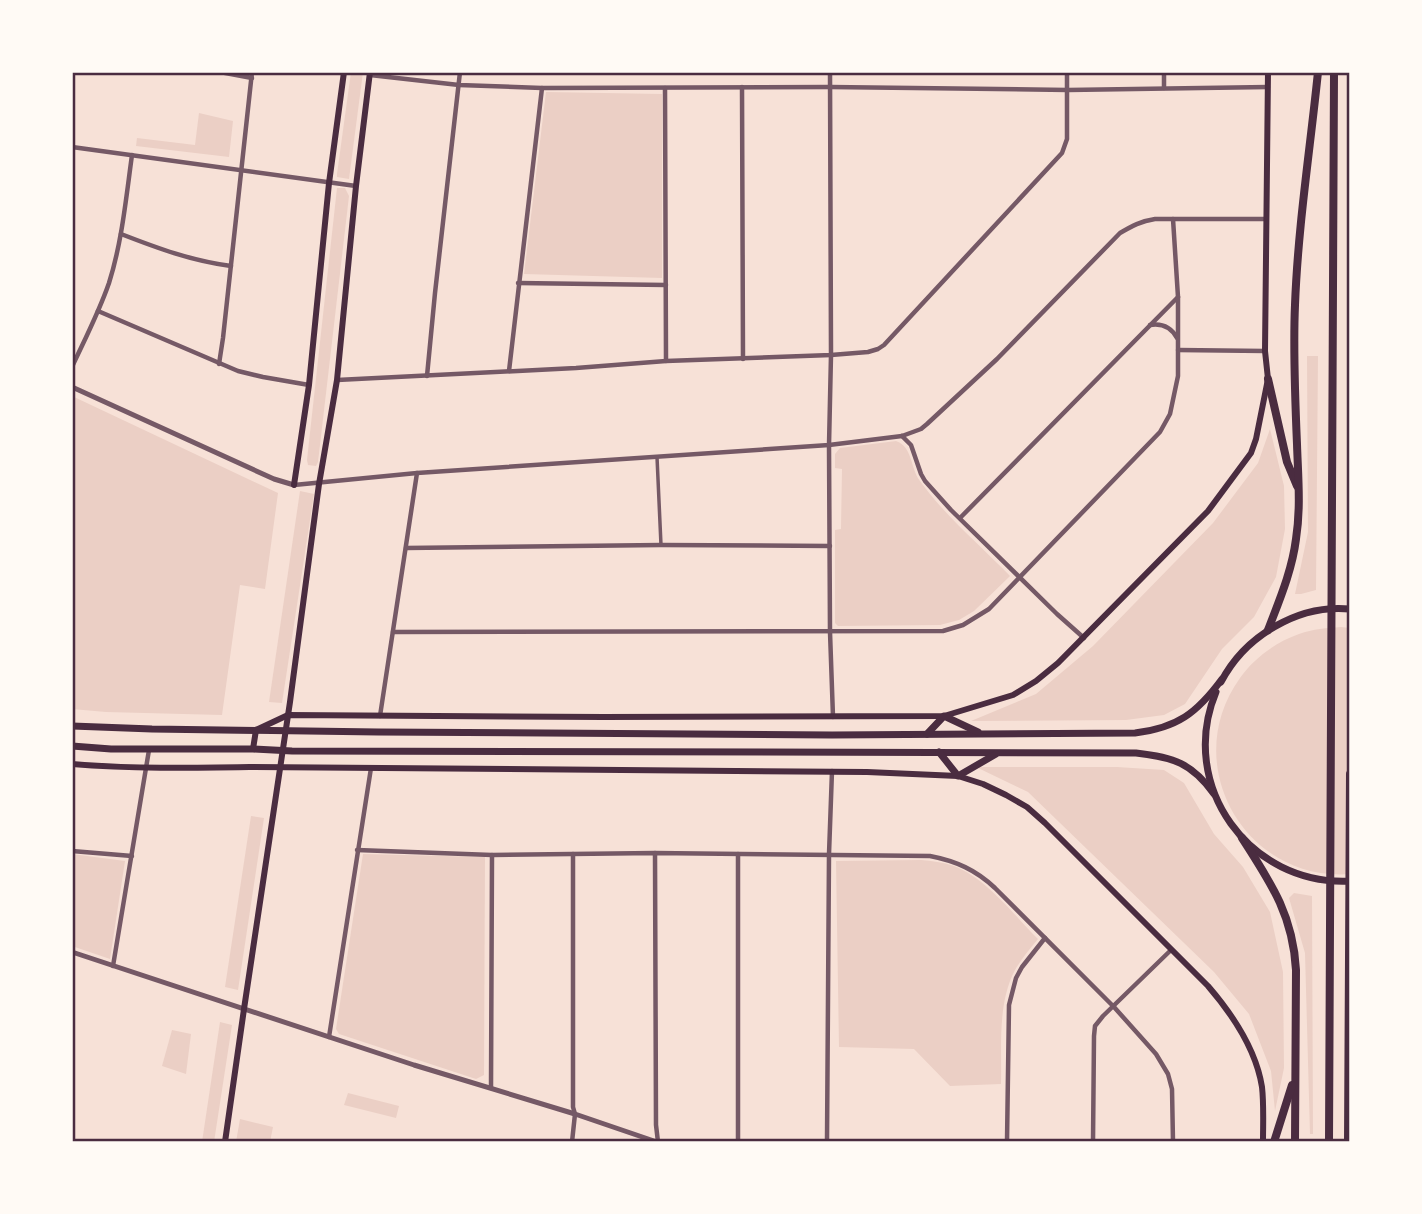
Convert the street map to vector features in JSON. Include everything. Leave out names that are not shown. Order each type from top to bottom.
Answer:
[{"type":"highway","points":[[1268,630],[1286,585],[1297,537],[1299,492],[1295,307],[1303,200],[1318,72]]},
{"type":"highway","points":[[1329,1142],[1334,72]]},
{"type":"highway","points":[[1268,379],[1287,462],[1299,492]]},
{"type":"highway","points":[[72,726],[378,733],[1135,733],[1154,731],[1190,715],[1208,699],[1234,660],[1268,630],[1294,617],[1319,611],[1350,610]]},
{"type":"highway","points":[[1214,794],[1206,765],[1205,736],[1210,706],[1222,679]]},
{"type":"highway","points":[[928,734],[944,716],[982,734]]},
{"type":"highway","points":[[72,746],[149,750],[1158,755],[1188,766],[1203,778],[1283,907],[1291,930],[1296,970],[1295,1142]]},
{"type":"highway","points":[[939,752],[958,776],[996,753]]},
{"type":"highway","points":[[1348,1142],[1350,774]]},
{"type":"highway","points":[[1242,838],[1258,853],[1296,873],[1317,879],[1350,881]]},
{"type":"highway","points":[[1274,1142],[1295,1075]]},
{"type":"main road","points":[[294,485],[309,386],[344,72]]},
{"type":"main road","points":[[253,749],[256,730],[288,715],[944,716],[1013,695],[1036,681],[1084,638],[1208,511],[1251,453],[1268,379],[1265,351],[1268,72]]},
{"type":"main road","points":[[225,1142],[319,484],[337,380],[370,73]]},
{"type":"main road","points":[[72,764],[109,767],[832,771],[958,776],[1006,794],[1027,807],[1228,1009],[1256,1063],[1262,1088],[1263,1142]]},
{"type":"street","points":[[219,363],[252,75],[220,72]]},
{"type":"street","points":[[427,376],[460,72]]},
{"type":"street","points":[[830,72],[829,445],[833,717]]},
{"type":"street","points":[[337,380],[666,361],[831,355],[878,349],[1062,153],[1067,139],[1068,72]]},
{"type":"street","points":[[1164,72],[1164,88]]},
{"type":"street","points":[[370,73],[459,85],[542,88],[1068,90],[1268,87]]},
{"type":"street","points":[[509,371],[542,88]]},
{"type":"street","points":[[665,88],[666,361]]},
{"type":"street","points":[[743,88],[743,359]]},
{"type":"street","points":[[72,147],[356,186]]},
{"type":"street","points":[[72,367],[109,282],[121,234],[132,155]]},
{"type":"street","points":[[393,632],[943,631],[963,625],[989,609],[1160,432],[1170,414],[1178,376],[1178,297],[1172,219]]},
{"type":"street","points":[[72,387],[274,479],[294,485],[417,473],[829,445],[902,436],[928,424],[998,359],[1120,233],[1144,220],[1267,219]]},
{"type":"street","points":[[121,234],[167,252],[231,266]]},
{"type":"street","points":[[518,283],[666,285]]},
{"type":"street","points":[[960,518],[1178,297]]},
{"type":"street","points":[[98,311],[238,371],[309,386]]},
{"type":"street","points":[[1150,325],[1170,327],[1178,338]]},
{"type":"street","points":[[1178,350],[1265,351]]},
{"type":"street","points":[[902,436],[911,445],[920,474],[925,481],[1084,638]]},
{"type":"street","points":[[657,457],[660,545]]},
{"type":"street","points":[[380,716],[417,473]]},
{"type":"street","points":[[405,548],[830,546]]},
{"type":"street","points":[[113,966],[149,750]]},
{"type":"street","points":[[329,1037],[371,768]]},
{"type":"street","points":[[827,1142],[832,771]]},
{"type":"street","points":[[357,850],[492,855],[654,853],[930,856],[959,863],[987,880],[1114,1007],[1156,1054],[1168,1074],[1172,1089],[1173,1142]]},
{"type":"street","points":[[72,851],[132,856]]},
{"type":"street","points":[[72,952],[657,1142],[654,853]]},
{"type":"street","points":[[572,1142],[575,1114],[573,854]]},
{"type":"street","points":[[738,854],[738,1142]]},
{"type":"street","points":[[491,1089],[492,855]]},
{"type":"street","points":[[1007,1142],[1009,1005],[1016,978],[1045,938]]},
{"type":"street","points":[[1093,1142],[1095,1026],[1171,950]]},
{"type":"shaded area","points":[[351,72],[363,72],[349,179],[337,177],[337,174]]},
{"type":"shaded area","points":[[546,92],[662,94],[662,278],[524,274]]},
{"type":"shaded area","points":[[199,113],[233,121],[229,157],[136,146],[137,138],[195,145]]},
{"type":"shaded area","points":[[337,188],[345,188],[349,196],[316,466],[308,465],[307,460]]},
{"type":"shaded area","points":[[1307,356],[1318,356],[1316,590],[1295,594],[1308,532]]},
{"type":"shaded area","points":[[72,396],[278,493],[265,589],[240,585],[222,715],[72,709]]},
{"type":"shaded area","points":[[1270,429],[1284,486],[1285,529],[1276,577],[1254,617],[1222,649],[1185,704],[1164,715],[1126,720],[971,721],[1036,694],[1093,646],[1213,523],[1258,463]]},
{"type":"shaded area","points":[[896,441],[906,448],[917,476],[930,494],[1010,576],[974,611],[959,620],[940,625],[838,626],[835,623],[835,530],[841,529],[842,469],[835,468],[835,454],[840,448]]},
{"type":"shaded area","points":[[300,491],[314,494],[282,703],[269,702]]},
{"type":"shaded area","points":[[1350,628],[1350,874],[1313,871],[1280,859],[1253,838],[1232,811],[1220,780],[1216,746],[1223,711],[1240,678],[1252,664],[1290,637],[1304,632]]},
{"type":"shaded area","points":[[976,767],[1117,767],[1164,770],[1184,783],[1214,834],[1243,867],[1270,912],[1283,972],[1284,1068],[1275,1111],[1271,1071],[1249,1014],[1214,972],[1028,792]]},
{"type":"shaded area","points":[[251,816],[264,818],[238,990],[225,987]]},
{"type":"shaded area","points":[[72,854],[125,861],[110,959],[72,946]]},
{"type":"shaded area","points":[[363,854],[485,857],[484,1075],[476,1079],[339,1034],[336,1029]]},
{"type":"shaded area","points":[[921,860],[954,866],[977,879],[1038,939],[1015,970],[1005,997],[1001,1084],[950,1086],[914,1049],[839,1047],[836,861]]},
{"type":"shaded area","points":[[1294,893],[1312,896],[1313,1134],[1310,1134],[1305,953],[1289,898]]},
{"type":"shaded area","points":[[220,1022],[232,1025],[214,1142],[202,1142]]},
{"type":"shaded area","points":[[172,1030],[191,1034],[186,1074],[162,1066]]},
{"type":"shaded area","points":[[348,1093],[399,1106],[396,1118],[344,1105]]},
{"type":"shaded area","points":[[240,1119],[273,1127],[270,1142],[236,1142]]}]
